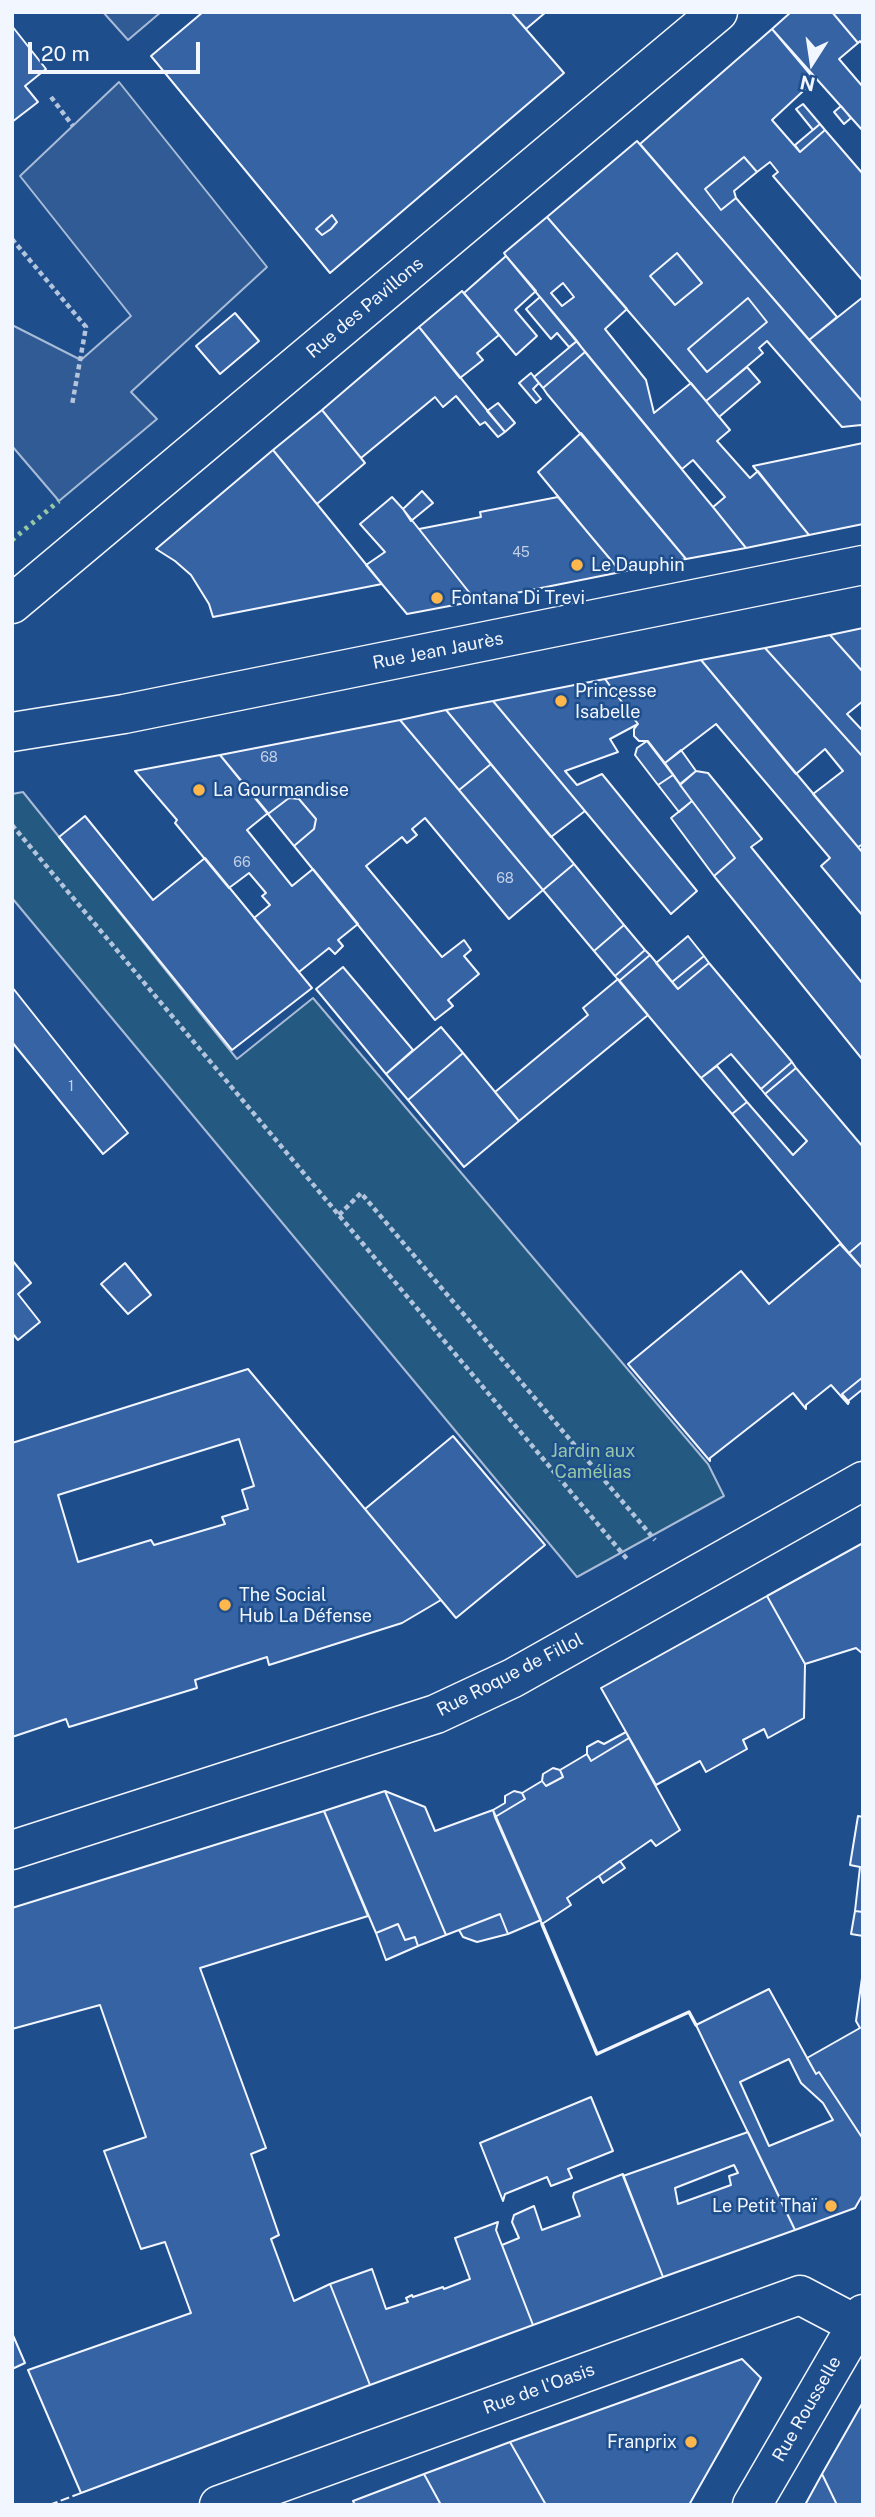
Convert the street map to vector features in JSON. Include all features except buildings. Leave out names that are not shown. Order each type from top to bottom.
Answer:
[{"type":"street","name":"Rue des Pavillons","points":[[12,604],[718,12]]},
{"type":"street","name":"Rue Jean Jaurès","points":[[12,732],[124,714],[863,565]]},
{"type":"street","name":"Rue Roque de Fillol","points":[[12,1850],[436,1714],[513,1678],[863,1481]]},
{"type":"street","name":"Rue de l'Oasis","points":[[219,2505],[800,2295],[860,2319]]},
{"type":"street","name":"Rue Rousselle","points":[[752,2505],[860,2319]]},
{"type":"path","points":[[51,97],[73,125]]},
{"type":"path","points":[[12,239],[86,327],[72,405]]},
{"type":"path","points":[[12,825],[659,1597]]},
{"type":"path","points":[[339,1215],[361,1193],[658,1543]]},
{"type":"green space","name":"Jardin aux Camélias","points":[[23,792],[237,1059],[313,998],[708,1464],[724,1496],[577,1577],[12,898],[12,794]]},
{"type":"shaded area","points":[[103,12],[161,12],[128,40]]},
{"type":"shaded area","points":[[119,82],[267,267],[131,392],[157,419],[59,501],[12,446],[12,325],[81,360],[131,316],[20,176]]},
{"type":"hedge","points":[[12,540],[59,501]]},
{"type":"fence","points":[[49,2505],[81,2493]]},
{"type":"wall","points":[[542,1924],[597,2054],[689,2012],[696,2025]]},
{"type":"place","name":"Le Dauphin","points":[[577,565]]},
{"type":"place","name":"Fontana Di Trevi","points":[[437,598]]},
{"type":"place","name":"Princesse Isabelle","points":[[561,701]]},
{"type":"place","name":"La Gourmandise","points":[[199,790]]},
{"type":"place","name":"The Social Hub La Défense","points":[[225,1605]]},
{"type":"place","name":"Le Petit Thaï","points":[[831,2206]]},
{"type":"place","name":"Franprix","points":[[691,2442]]}]
